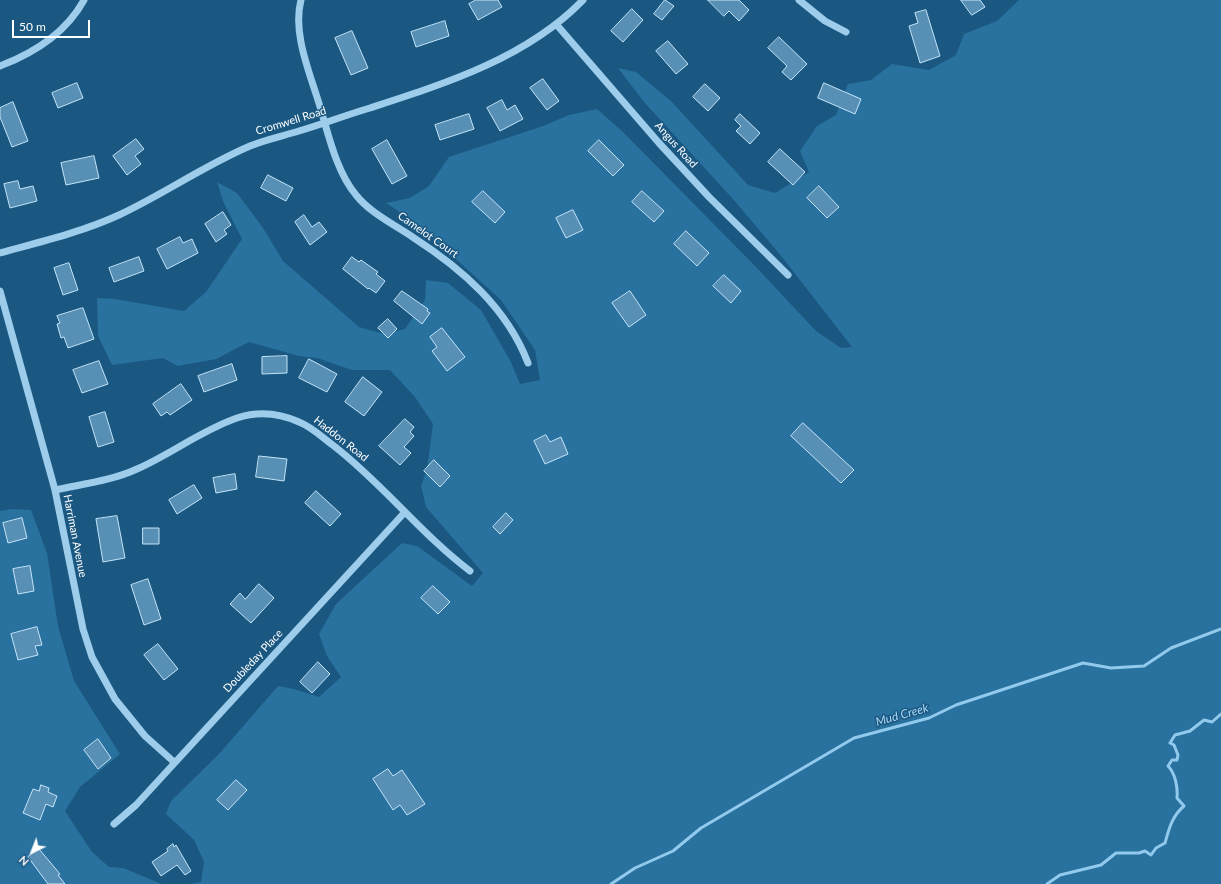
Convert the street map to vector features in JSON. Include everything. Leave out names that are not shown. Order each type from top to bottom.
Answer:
[{"type":"street","points":[[0,66],[33,51],[51,39],[68,23],[84,0]]},
{"type":"street","name":"Camelot Court","points":[[301,0],[299,24],[303,51],[324,123],[346,181],[357,197],[452,265],[489,299],[502,314],[528,363]]},
{"type":"street","name":"Cromwell Road","points":[[0,253],[74,232],[118,215],[250,146],[415,93],[480,68],[535,38],[556,24],[583,0]]},
{"type":"street","points":[[799,0],[825,21],[846,32]]},
{"type":"street","name":"Angus Road","points":[[556,24],[670,155],[713,201],[788,275]]},
{"type":"street","name":"Harriman Avenue","points":[[0,291],[55,490],[83,629],[92,657],[115,699],[145,736],[174,762]]},
{"type":"street","name":"Haddon Road","points":[[55,490],[121,475],[154,461],[237,418],[276,414],[301,422],[321,436],[363,470],[446,551],[470,571]]},
{"type":"street","name":"Doubleday Place","points":[[114,824],[136,805],[405,512]]},
{"type":"shaded area","points":[[1019,0],[1221,0],[1221,884],[190,884],[201,882],[204,862],[194,840],[166,814],[171,801],[219,754],[278,686],[294,689],[319,697],[341,677],[327,656],[319,634],[336,604],[402,543],[417,546],[472,586],[483,573],[426,507],[421,486],[427,469],[433,424],[415,397],[390,370],[352,370],[317,358],[299,356],[249,342],[216,359],[178,366],[163,358],[112,365],[98,336],[97,298],[115,299],[184,311],[206,292],[242,239],[223,201],[217,182],[237,193],[263,228],[283,261],[359,327],[384,334],[405,329],[425,300],[426,280],[448,283],[481,310],[511,362],[520,384],[540,380],[535,350],[501,300],[415,222],[386,203],[410,198],[429,186],[449,157],[543,126],[569,115],[597,109],[623,132],[757,268],[816,331],[841,348],[852,347],[782,257],[733,199],[644,102],[618,68],[636,72],[672,102],[748,185],[775,193],[809,172],[800,151],[817,126],[836,115],[848,84],[871,80],[892,64],[929,70],[956,55],[964,34],[997,21]]},
{"type":"shaded area","points":[[11,509],[31,510],[47,553],[58,626],[74,681],[120,754],[80,787],[65,811],[92,852],[109,867],[123,868],[162,884],[0,884],[0,511]]},
{"type":"building","points":[[476,0],[498,0],[502,7],[478,20],[469,4]]},
{"type":"building","points":[[665,0],[674,6],[662,20],[654,14]]},
{"type":"building","points":[[708,0],[739,0],[749,10],[739,21],[729,11],[724,16]]},
{"type":"building","points":[[961,0],[980,0],[985,7],[972,15]]},
{"type":"building","points":[[632,9],[643,20],[623,42],[611,31]]},
{"type":"building","points":[[926,10],[940,56],[920,63],[909,26],[918,23],[915,13]]},
{"type":"building","points":[[445,21],[449,36],[416,47],[411,32]]},
{"type":"building","points":[[352,31],[368,68],[351,75],[335,38]]},
{"type":"building","points":[[779,37],[807,64],[791,80],[782,72],[787,66],[768,48]]},
{"type":"building","points":[[668,41],[688,64],[676,74],[656,51]]},
{"type":"building","points":[[543,79],[559,101],[547,110],[530,88]]},
{"type":"building","points":[[77,83],[83,98],[58,108],[52,93]]},
{"type":"building","points":[[824,83],[861,99],[855,114],[818,98]]},
{"type":"building","points":[[705,84],[720,98],[708,111],[693,97]]},
{"type":"building","points":[[502,100],[507,110],[515,105],[523,119],[500,131],[487,108]]},
{"type":"building","points":[[13,102],[28,141],[12,147],[0,117],[0,108]]},
{"type":"building","points":[[469,114],[474,129],[440,140],[435,125]]},
{"type":"building","points":[[740,114],[760,133],[750,144],[736,131],[741,126],[735,120]]},
{"type":"building","points":[[136,139],[144,149],[135,156],[141,164],[127,175],[113,156]]},
{"type":"building","points":[[387,140],[407,176],[392,184],[372,149]]},
{"type":"building","points":[[599,140],[624,165],[613,176],[588,151]]},
{"type":"building","points":[[780,149],[805,172],[793,185],[768,162]]},
{"type":"building","points":[[94,156],[99,178],[66,185],[61,163]]},
{"type":"building","points":[[268,175],[293,188],[286,201],[261,188]]},
{"type":"building","points":[[18,181],[20,189],[33,186],[37,201],[10,208],[4,184]]},
{"type":"building","points":[[819,186],[839,207],[827,218],[807,198]]},
{"type":"building","points":[[483,191],[505,212],[495,223],[472,202]]},
{"type":"building","points":[[642,191],[664,211],[654,222],[632,202]]},
{"type":"building","points":[[573,210],[583,230],[566,238],[556,218]]},
{"type":"building","points":[[223,212],[231,225],[224,230],[227,234],[216,242],[205,224]]},
{"type":"building","points":[[304,215],[312,227],[319,222],[327,232],[310,245],[295,222]]},
{"type":"building","points":[[686,231],[709,253],[697,266],[674,244]]},
{"type":"building","points":[[180,237],[183,243],[192,239],[198,253],[167,269],[157,249]]},
{"type":"building","points":[[139,257],[144,271],[114,282],[109,268]]},
{"type":"building","points":[[352,257],[359,262],[361,260],[378,272],[376,274],[385,281],[376,293],[369,288],[368,289],[343,269]]},
{"type":"building","points":[[69,263],[78,290],[63,295],[54,268]]},
{"type":"building","points":[[724,275],[741,291],[731,303],[713,286]]},
{"type":"building","points":[[402,291],[428,309],[427,311],[430,313],[422,324],[394,301]]},
{"type":"building","points":[[630,291],[646,315],[629,327],[612,303]]},
{"type":"building","points":[[83,308],[94,339],[68,348],[64,337],[61,338],[57,324],[60,323],[57,316]]},
{"type":"building","points":[[388,319],[397,329],[388,338],[378,328]]},
{"type":"building","points":[[442,328],[465,357],[447,371],[432,351],[437,347],[430,337]]},
{"type":"building","points":[[287,356],[287,373],[262,374],[262,357]]},
{"type":"building","points":[[309,359],[337,374],[327,392],[299,378]]},
{"type":"building","points":[[99,361],[108,384],[82,393],[73,370]]},
{"type":"building","points":[[232,364],[237,380],[204,392],[198,376]]},
{"type":"building","points":[[363,377],[382,392],[364,416],[345,402]]},
{"type":"building","points":[[181,384],[192,400],[170,415],[167,412],[161,416],[153,404]]},
{"type":"building","points":[[105,412],[114,442],[98,447],[89,417]]},
{"type":"building","points":[[405,419],[414,427],[410,432],[414,436],[404,447],[411,453],[400,465],[379,446]]},
{"type":"building","points":[[803,423],[854,470],[841,483],[791,436]]},
{"type":"building","points":[[546,435],[550,442],[561,437],[568,454],[545,464],[534,441]]},
{"type":"building","points":[[259,456],[287,459],[284,481],[256,477]]},
{"type":"building","points":[[434,460],[450,476],[440,487],[424,471]]},
{"type":"building","points":[[235,474],[237,489],[216,493],[213,478]]},
{"type":"building","points":[[194,485],[202,498],[177,514],[169,500]]},
{"type":"building","points":[[316,491],[341,514],[330,526],[305,503]]},
{"type":"building","points":[[506,513],[513,520],[500,534],[493,527]]},
{"type":"building","points":[[117,516],[125,558],[103,562],[96,519]]},
{"type":"building","points":[[22,518],[27,538],[8,543],[3,523]]},
{"type":"building","points":[[143,528],[159,528],[159,544],[143,544]]},
{"type":"building","points":[[30,566],[34,591],[18,594],[13,569]]},
{"type":"building","points":[[148,579],[161,619],[144,625],[131,585]]},
{"type":"building","points":[[259,584],[274,598],[251,623],[230,604],[240,593],[245,599]]},
{"type":"building","points":[[433,586],[450,602],[438,614],[421,598]]},
{"type":"building","points":[[37,627],[42,645],[35,646],[38,655],[18,660],[11,634]]},
{"type":"building","points":[[158,644],[178,669],[164,680],[144,655]]},
{"type":"building","points":[[318,662],[330,674],[312,693],[300,682]]},
{"type":"building","points":[[98,739],[111,758],[98,769],[84,750]]},
{"type":"building","points":[[388,769],[393,776],[402,770],[425,804],[407,815],[400,805],[393,810],[373,779]]},
{"type":"building","points":[[236,780],[247,790],[228,810],[217,800]]},
{"type":"building","points":[[41,785],[49,788],[48,792],[57,796],[53,807],[46,804],[40,820],[23,813],[33,789],[39,791]]},
{"type":"building","points":[[173,844],[174,847],[176,845],[191,871],[185,875],[177,865],[161,876],[152,862],[168,851],[167,849]]},
{"type":"building","points":[[39,849],[60,874],[58,875],[65,884],[48,884],[28,857]]},
{"type":"waterway","name":"Mud Creek","points":[[611,884],[635,868],[673,851],[701,828],[854,738],[929,718],[956,705],[1083,663],[1111,668],[1144,666],[1171,648],[1221,629]]},
{"type":"waterway","points":[[1047,884],[1060,875],[1101,865],[1116,853],[1139,853],[1145,851],[1151,855],[1156,848],[1165,843],[1174,818],[1184,806],[1177,798],[1176,780],[1168,766],[1172,760],[1177,760],[1178,755],[1174,745],[1170,743],[1175,735],[1190,731],[1204,720],[1212,722],[1221,714]]}]
